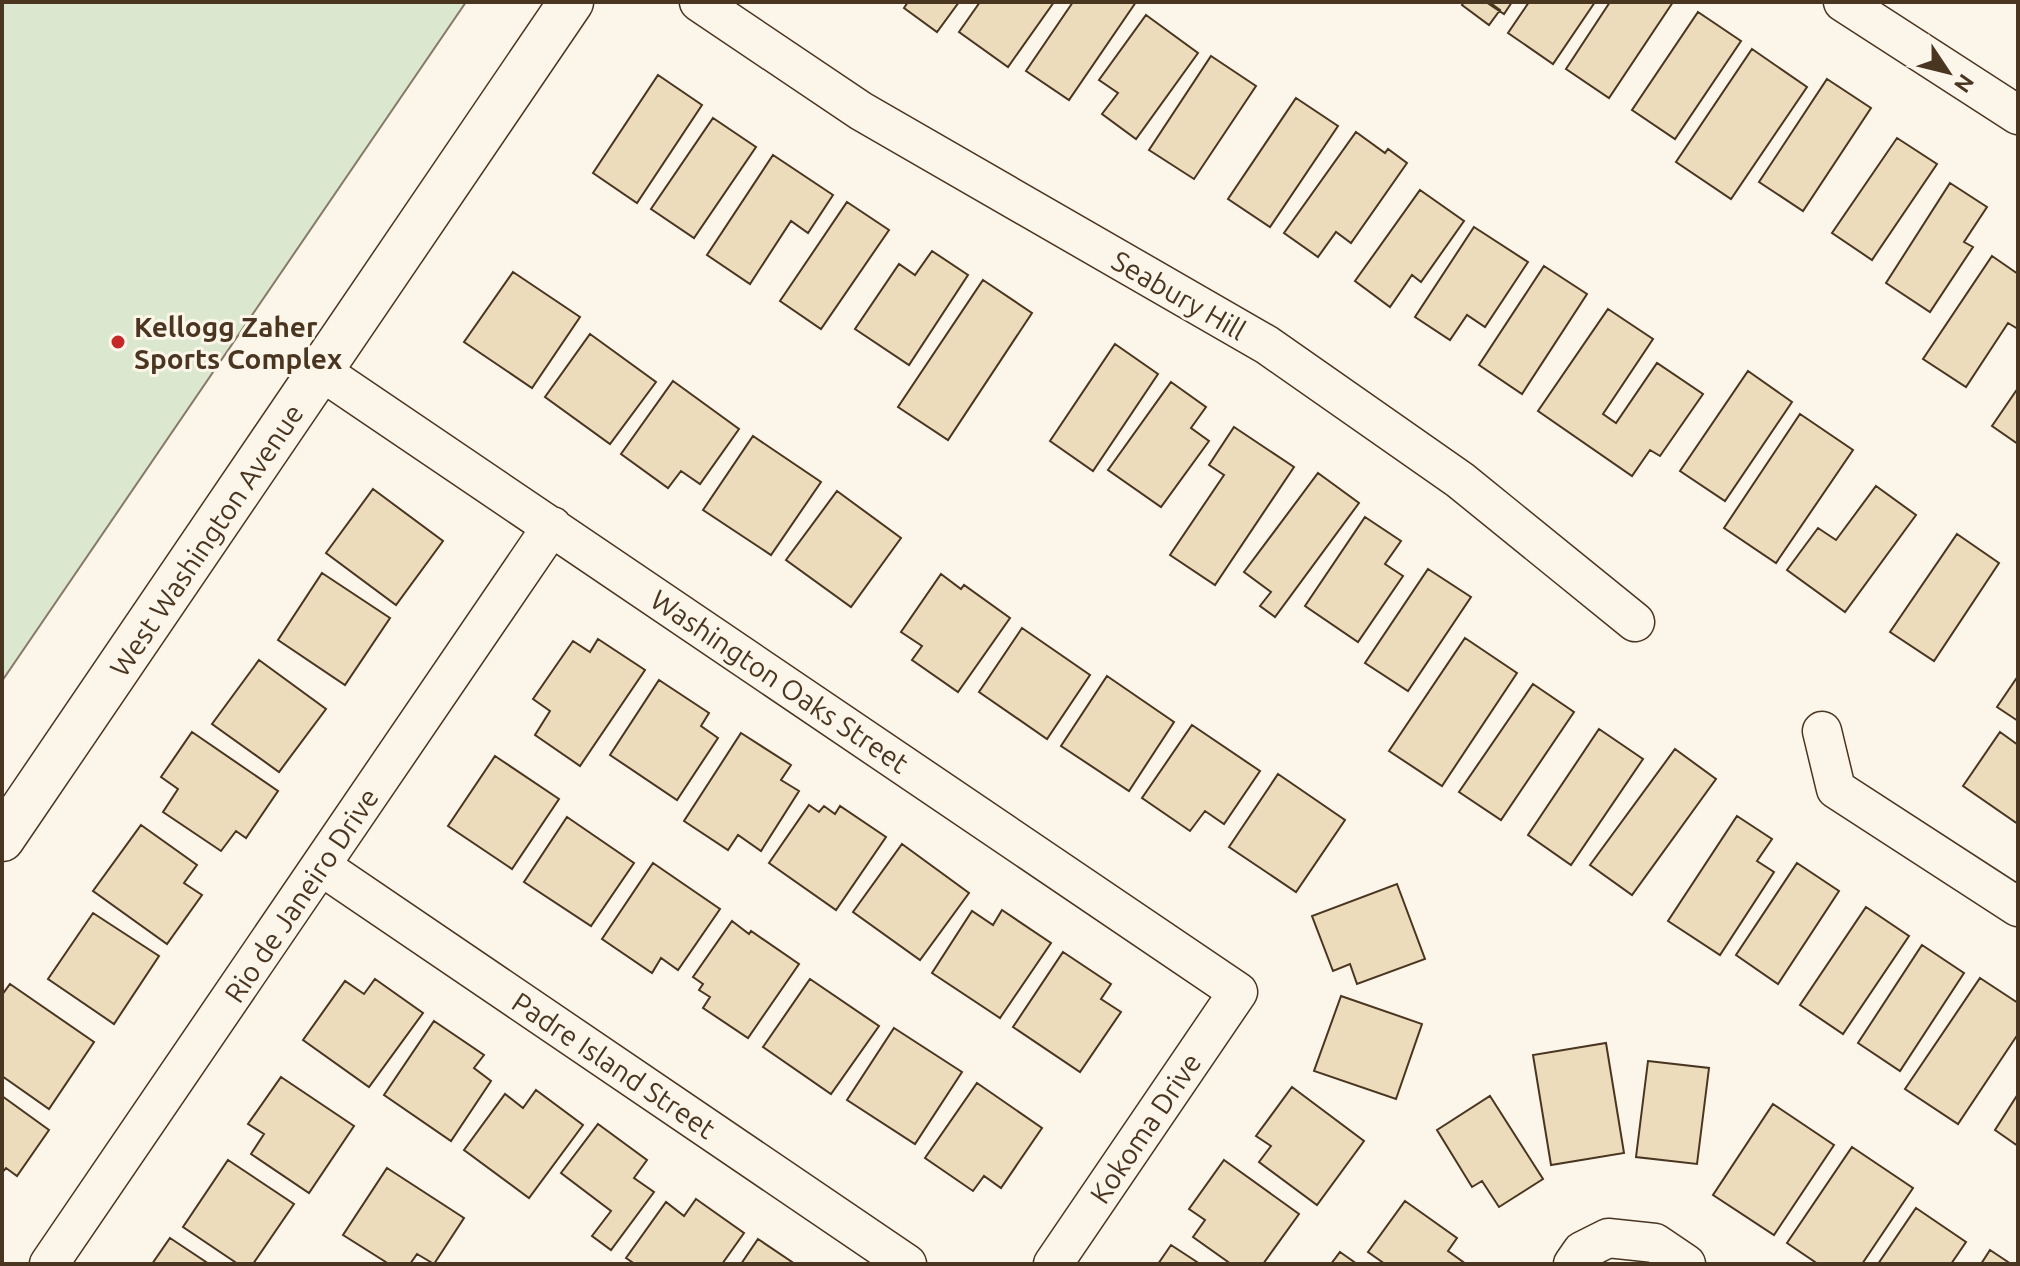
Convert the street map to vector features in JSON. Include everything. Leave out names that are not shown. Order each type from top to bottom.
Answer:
[{"type":"main road","name":"West Washington Avenue","points":[[2,839],[571,2]]},
{"type":"street","name":"Seabury Hill","points":[[699,2],[861,111],[1267,345],[1460,480],[1635,622]]},
{"type":"street","points":[[1843,2],[2018,115]]},
{"type":"street","name":"Washington Oaks Street","points":[[321,371],[1238,992]]},
{"type":"street","name":"Rio de Janeiro Drive","points":[[49,1264],[552,526]]},
{"type":"street","points":[[1822,731],[1836,789],[2018,907]]},
{"type":"street","name":"Padre Island Street","points":[[321,866],[907,1264]]},
{"type":"street","name":"Kokoma Drive","points":[[1053,1264],[1238,992]]},
{"type":"street","points":[[1573,1264],[1582,1251],[1608,1238],[1655,1243],[1686,1264]]},
{"type":"green space","name":"Kellogg Zaher Sports Complex","points":[[2,2],[466,2],[2,681]]},
{"type":"building","points":[[908,2],[959,2],[937,32],[904,8]]},
{"type":"building","points":[[980,2],[1054,2],[1008,67],[959,32]]},
{"type":"building","points":[[1073,2],[1136,2],[1069,100],[1026,71]]},
{"type":"building","points":[[1464,2],[1489,2],[1500,10],[1489,25],[1462,5]]},
{"type":"building","points":[[1486,2],[1512,2],[1504,14]]},
{"type":"building","points":[[1529,2],[1595,2],[1553,64],[1508,33]]},
{"type":"building","points":[[1610,2],[1673,2],[1609,98],[1566,69]]},
{"type":"building","points":[[1698,12],[1741,41],[1675,139],[1632,110]]},
{"type":"building","points":[[1146,15],[1198,53],[1136,139],[1102,114],[1118,93],[1099,80]]},
{"type":"building","points":[[1752,49],[1807,87],[1731,199],[1676,162]]},
{"type":"building","points":[[1211,56],[1256,86],[1194,179],[1149,150]]},
{"type":"building","points":[[658,75],[702,105],[637,203],[593,173]]},
{"type":"building","points":[[1827,79],[1871,108],[1803,211],[1759,182]]},
{"type":"building","points":[[1296,98],[1338,126],[1270,227],[1228,199]]},
{"type":"building","points":[[713,118],[756,147],[694,238],[651,209]]},
{"type":"building","points":[[1356,132],[1385,153],[1388,149],[1407,163],[1351,243],[1336,232],[1318,257],[1284,233]]},
{"type":"building","points":[[1897,138],[1937,164],[1872,260],[1832,233]]},
{"type":"building","points":[[773,155],[833,195],[808,233],[791,221],[750,284],[707,255]]},
{"type":"building","points":[[1950,183],[1987,207],[1964,242],[1973,247],[1930,312],[1886,283]]},
{"type":"building","points":[[1420,190],[1464,221],[1421,282],[1412,275],[1390,307],[1355,281]]},
{"type":"building","points":[[847,202],[889,230],[821,329],[780,301]]},
{"type":"building","points":[[1474,227],[1528,262],[1485,327],[1467,315],[1450,340],[1415,317]]},
{"type":"building","points":[[932,251],[968,275],[909,365],[855,329],[899,264],[915,275]]},
{"type":"building","points":[[1992,256],[2018,274],[2018,329],[2008,323],[1966,387],[1923,359]]},
{"type":"building","points":[[1544,266],[1587,294],[1522,394],[1479,365]]},
{"type":"building","points":[[513,272],[580,317],[532,388],[464,342]]},
{"type":"building","points":[[983,280],[1032,313],[948,440],[898,407]]},
{"type":"building","points":[[1608,309],[1653,339],[1603,414],[1616,423],[1657,363],[1703,394],[1660,456],[1650,450],[1632,476],[1538,411]]},
{"type":"building","points":[[590,334],[656,382],[610,444],[545,397]]},
{"type":"building","points":[[1115,344],[1158,374],[1093,471],[1050,441]]},
{"type":"building","points":[[1748,371],[1792,402],[1725,501],[1680,471]]},
{"type":"building","points":[[673,381],[739,429],[700,484],[681,471],[668,488],[621,454]]},
{"type":"building","points":[[1171,382],[1206,407],[1191,428],[1209,441],[1161,507],[1108,470]]},
{"type":"building","points":[[2018,388],[2018,444],[1992,426]]},
{"type":"building","points":[[1800,414],[1853,450],[1776,563],[1724,528]]},
{"type":"building","points":[[1234,427],[1294,467],[1215,585],[1170,555],[1224,475],[1209,465]]},
{"type":"building","points":[[753,436],[821,482],[771,555],[703,510]]},
{"type":"building","points":[[1318,473],[1359,503],[1275,617],[1260,606],[1271,592],[1244,572]]},
{"type":"building","points":[[1876,486],[1916,515],[1845,612],[1787,570],[1818,528],[1836,540]]},
{"type":"building","points":[[373,489],[443,541],[396,605],[326,553]]},
{"type":"building","points":[[837,491],[901,538],[851,607],[786,560]]},
{"type":"building","points":[[1365,517],[1401,541],[1385,564],[1403,576],[1358,642],[1305,606]]},
{"type":"building","points":[[1957,534],[1999,563],[1934,661],[1890,632]]},
{"type":"building","points":[[1428,569],[1471,597],[1408,691],[1365,663]]},
{"type":"building","points":[[322,573],[390,618],[345,685],[278,640]]},
{"type":"building","points":[[941,574],[961,589],[964,585],[1010,618],[958,692],[912,660],[922,646],[901,632]]},
{"type":"building","points":[[1022,628],[1090,675],[1047,739],[979,692]]},
{"type":"building","points":[[1465,638],[1517,673],[1442,786],[1389,751]]},
{"type":"building","points":[[598,639],[645,670],[580,766],[535,735],[550,711],[533,699],[573,641],[590,652]]},
{"type":"building","points":[[259,660],[326,709],[279,772],[212,724]]},
{"type":"building","points":[[1107,676],[1174,722],[1129,791],[1061,746]]},
{"type":"building","points":[[2018,676],[2018,721],[1997,707]]},
{"type":"building","points":[[659,680],[709,713],[701,726],[718,738],[677,800],[610,755]]},
{"type":"building","points":[[1533,684],[1574,712],[1501,820],[1459,792]]},
{"type":"building","points":[[1192,725],[1260,771],[1224,824],[1205,811],[1190,831],[1142,798]]},
{"type":"building","points":[[1599,729],[1643,759],[1571,865],[1528,835]]},
{"type":"building","points":[[192,732],[278,791],[246,838],[236,831],[221,851],[163,812],[178,789],[161,777]]},
{"type":"building","points":[[2000,732],[2018,745],[2018,824],[1963,786]]},
{"type":"building","points":[[741,733],[791,765],[781,780],[799,791],[761,851],[738,835],[728,850],[684,821]]},
{"type":"building","points":[[1675,749],[1716,779],[1632,895],[1590,865]]},
{"type":"building","points":[[495,756],[559,799],[512,869],[448,826]]},
{"type":"building","points":[[1278,774],[1345,820],[1296,892],[1229,847]]},
{"type":"building","points":[[809,805],[819,812],[824,806],[835,814],[840,806],[886,837],[836,910],[769,863]]},
{"type":"building","points":[[1737,816],[1772,839],[1757,861],[1774,872],[1720,955],[1668,921]]},
{"type":"building","points":[[567,817],[634,863],[591,926],[524,882]]},
{"type":"building","points":[[141,825],[197,865],[184,883],[202,895],[167,944],[93,891]]},
{"type":"building","points":[[902,844],[969,893],[920,960],[853,912]]},
{"type":"building","points":[[653,863],[720,909],[678,970],[661,958],[652,973],[602,939]]},
{"type":"building","points":[[1797,863],[1839,891],[1778,984],[1736,955]]},
{"type":"building","points":[[1397,884],[1425,959],[1357,984],[1350,964],[1333,971],[1312,916]]},
{"type":"building","points":[[1866,907],[1909,936],[1843,1034],[1800,1005]]},
{"type":"building","points":[[1002,910],[1051,943],[1000,1018],[932,973],[972,911],[993,925]]},
{"type":"building","points":[[93,913],[159,956],[114,1024],[48,979]]},
{"type":"building","points":[[732,921],[799,964],[748,1038],[703,1008],[710,997],[699,990],[703,984],[693,977]]},
{"type":"building","points":[[1922,945],[1964,973],[1900,1071],[1858,1043]]},
{"type":"building","points":[[1063,952],[1111,984],[1101,999],[1121,1012],[1080,1072],[1013,1027]]},
{"type":"building","points":[[1980,978],[2018,1003],[2018,1034],[1958,1124],[1905,1089]]},
{"type":"building","points":[[375,979],[423,1013],[369,1087],[303,1040],[345,981],[364,994]]},
{"type":"building","points":[[810,979],[879,1026],[831,1094],[763,1047]]},
{"type":"building","points":[[10,984],[94,1042],[49,1109],[2,1076],[2,995]]},
{"type":"building","points":[[1341,996],[1422,1024],[1396,1099],[1314,1071]]},
{"type":"building","points":[[434,1021],[484,1055],[474,1068],[491,1081],[451,1141],[384,1095]]},
{"type":"building","points":[[894,1028],[962,1072],[915,1144],[847,1100]]},
{"type":"building","points":[[1606,1043],[1624,1153],[1551,1165],[1533,1055]]},
{"type":"building","points":[[1648,1061],[1709,1068],[1697,1164],[1636,1157]]},
{"type":"building","points":[[281,1077],[354,1126],[309,1193],[251,1154],[264,1134],[248,1124]]},
{"type":"building","points":[[977,1083],[1042,1128],[1001,1188],[984,1176],[973,1191],[925,1158]]},
{"type":"building","points":[[1292,1087],[1364,1141],[1317,1205],[1259,1162],[1271,1146],[1256,1136]]},
{"type":"building","points":[[536,1090],[583,1125],[529,1198],[464,1150],[505,1094],[523,1108]]},
{"type":"building","points":[[2018,1094],[2018,1146],[1995,1130]]},
{"type":"building","points":[[2,1096],[49,1130],[17,1176],[6,1168],[2,1173]]},
{"type":"building","points":[[1490,1096],[1543,1179],[1499,1207],[1482,1181],[1472,1187],[1437,1130]]},
{"type":"building","points":[[1773,1104],[1834,1145],[1774,1235],[1713,1195]]},
{"type":"building","points":[[598,1124],[647,1160],[634,1178],[654,1192],[611,1250],[592,1236],[611,1211],[561,1173]]},
{"type":"building","points":[[1852,1147],[1913,1188],[1862,1264],[1818,1264],[1787,1243]]},
{"type":"building","points":[[228,1160],[294,1204],[253,1264],[238,1264],[183,1227]]},
{"type":"building","points":[[1224,1160],[1299,1214],[1263,1264],[1231,1264],[1193,1237],[1205,1220],[1189,1209]]},
{"type":"building","points":[[387,1168],[464,1218],[434,1264],[417,1254],[410,1264],[389,1264],[343,1235]]},
{"type":"building","points":[[696,1199],[744,1233],[722,1264],[635,1264],[626,1258],[666,1202],[684,1216]]},
{"type":"building","points":[[1405,1201],[1457,1238],[1448,1251],[1466,1264],[1385,1264],[1368,1252]]},
{"type":"building","points":[[1916,1208],[1966,1242],[1951,1264],[1878,1264]]},
{"type":"building","points":[[170,1238],[209,1264],[152,1264]]},
{"type":"building","points":[[758,1239],[795,1264],[741,1264]]},
{"type":"building","points":[[1171,1245],[1200,1264],[1158,1264]]},
{"type":"building","points":[[1990,1250],[2011,1264],[1981,1264]]},
{"type":"building","points":[[1340,1252],[1357,1264],[1331,1264]]},
{"type":"place","name":"Kellogg Zaher Sports Complex","points":[[118,342]]}]
